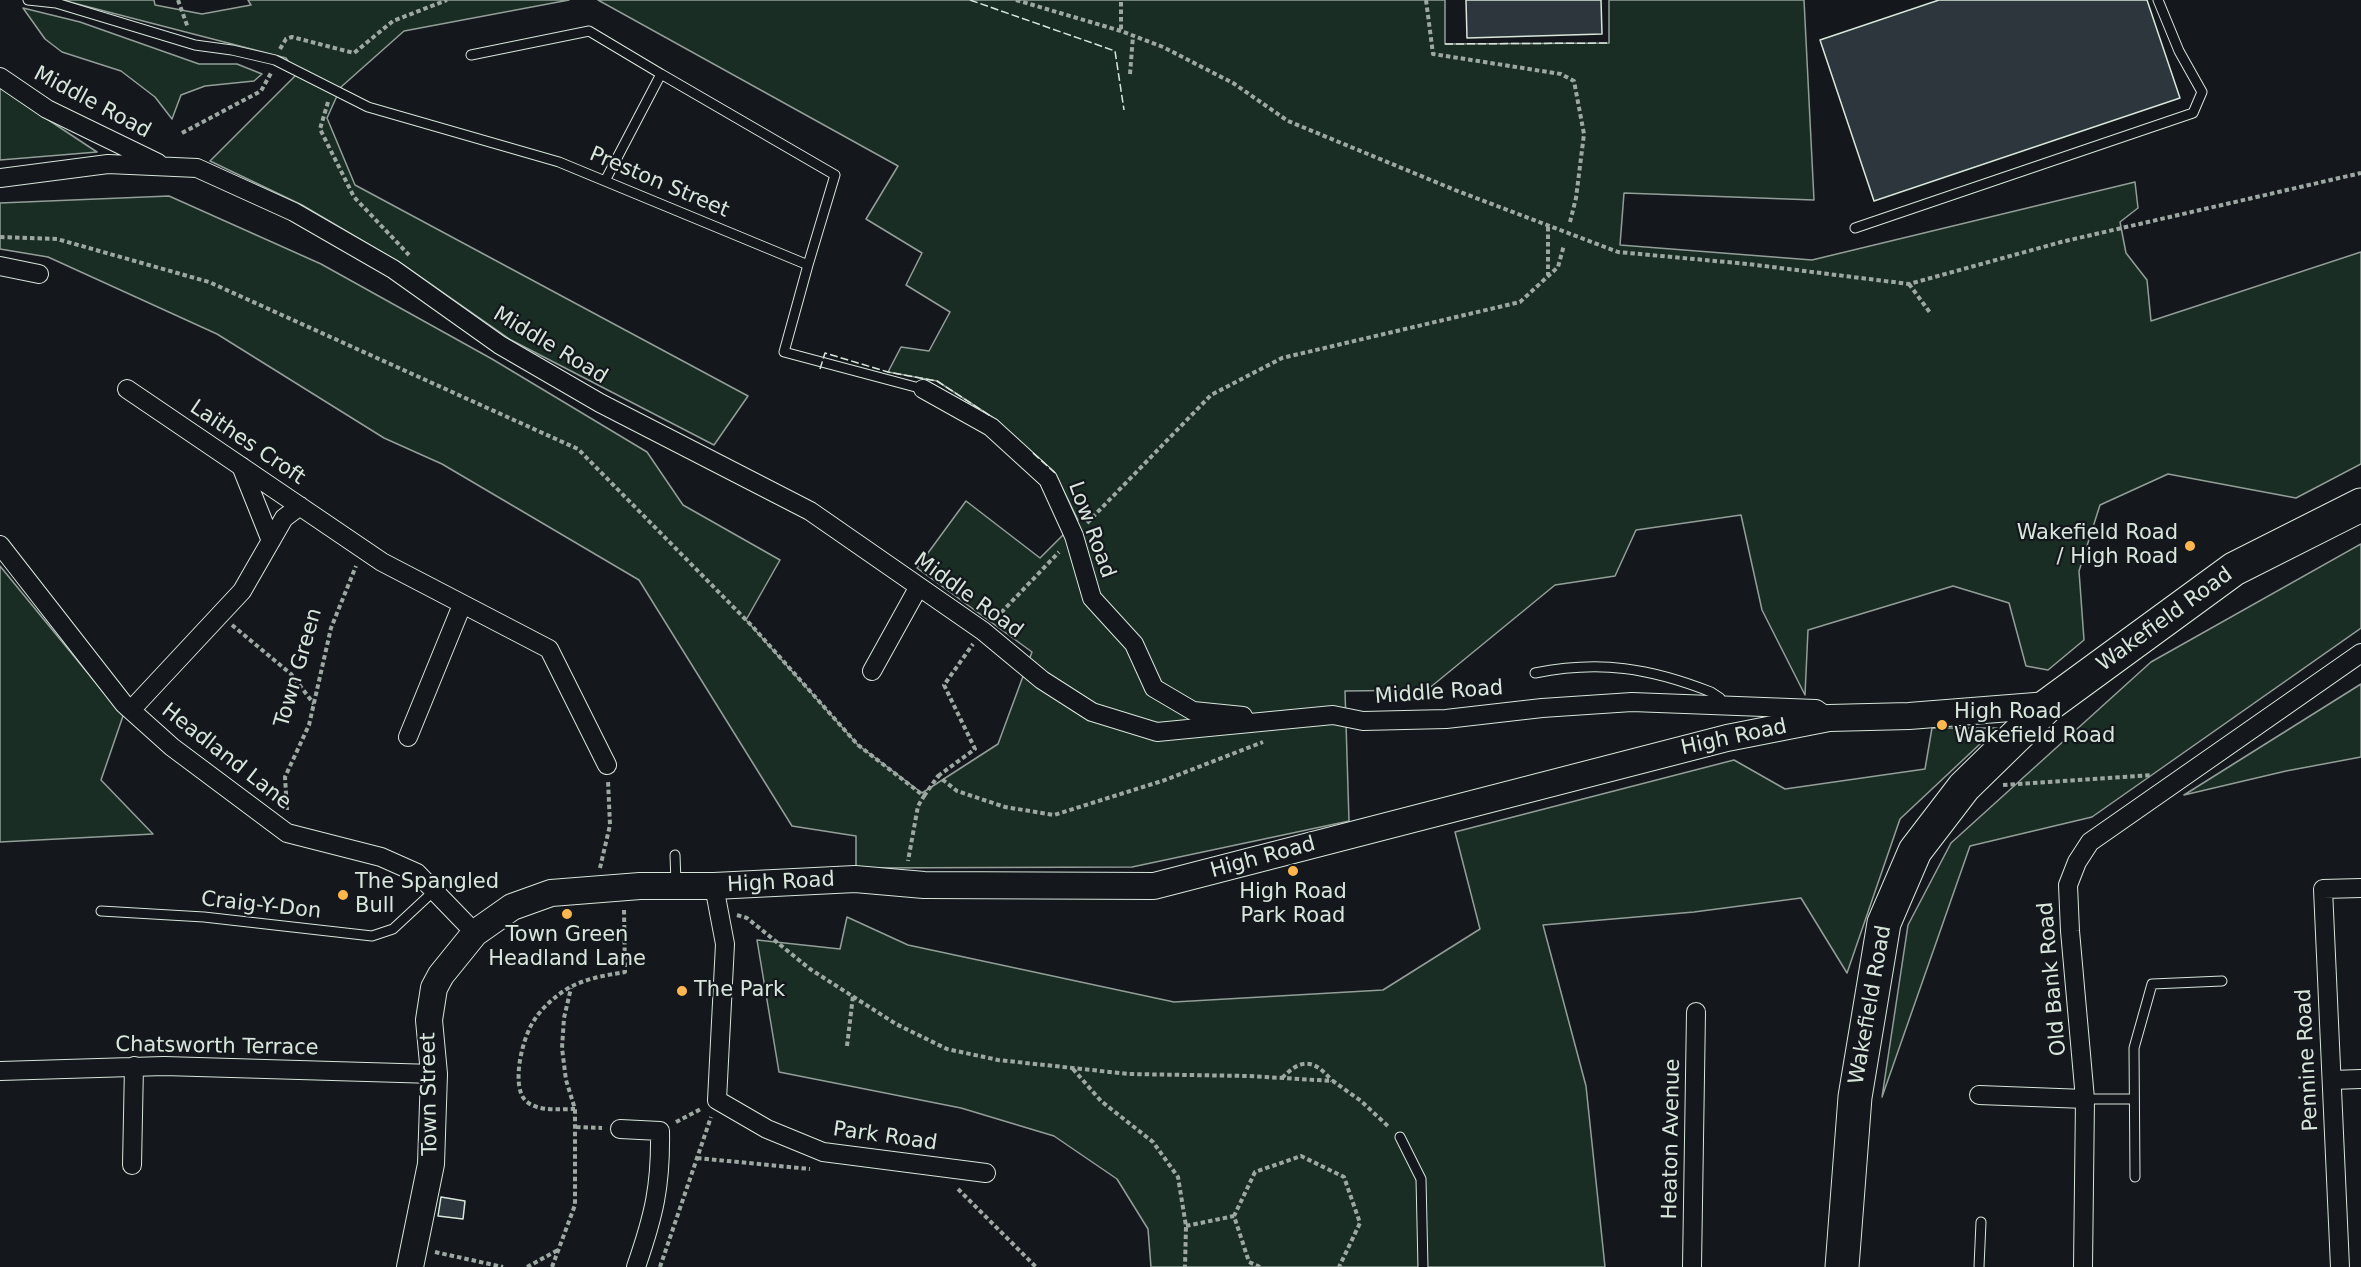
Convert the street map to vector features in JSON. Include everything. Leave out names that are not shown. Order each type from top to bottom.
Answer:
[{"type":"highway","name":"Wakefield Road","points":[[1842,1267],[1855,1097],[1884,923],[1915,851],[1964,787],[2048,705],[2234,570],[2361,505]]},
{"type":"street","name":"Middle Road","points":[[0,77],[47,109],[165,166]]},
{"type":"street","name":"Middle Road","points":[[0,178],[108,164],[197,168],[294,212],[393,269],[500,345],[600,403],[810,511],[983,631],[1042,681],[1092,712],[1157,732],[1333,715],[1363,721],[1446,719],[1542,708],[1632,702],[1816,709],[1829,718]]},
{"type":"street","points":[[0,266],[39,274]]},
{"type":"street","name":"Laithes Croft","points":[[127,388],[300,506],[284,518],[242,591],[131,710]]},
{"type":"street","name":"Low Road","points":[[923,389],[991,427],[1048,479],[1074,536],[1092,598],[1134,644],[1154,688],[1193,711],[1242,716],[1313,708],[1333,715]]},
{"type":"street","points":[[241,466],[271,541]]},
{"type":"street","points":[[300,506],[364,549],[462,605],[549,649],[607,765]]},
{"type":"street","name":"Headland Lane","points":[[0,545],[131,710],[172,747],[286,833],[381,857],[417,873],[435,889],[475,933]]},
{"type":"street","points":[[872,671],[918,588]]},
{"type":"street","points":[[408,737],[462,605]]},
{"type":"street","name":"Old Bank Road","points":[[2083,1267],[2085,1099],[2068,885],[2077,862],[2090,842],[2361,653]]},
{"type":"street","name":"High Road","points":[[475,933],[512,907],[550,893],[623,887],[714,886],[855,879],[924,885],[1154,886],[1657,755],[1829,718],[1909,716],[2048,705]]},
{"type":"street","points":[[714,886],[725,944],[717,1100]]},
{"type":"street","name":"Pennine Road","points":[[2340,1267],[2323,889],[2361,888]]},
{"type":"street","name":"Town Street","points":[[412,1257],[431,1164],[434,1074],[429,1020],[434,988],[451,961],[475,933]]},
{"type":"street","name":"Heaton Avenue","points":[[1692,1267],[1696,1012]]},
{"type":"street","points":[[132,1165],[134,1066]]},
{"type":"street","name":"Chatsworth Terrace","points":[[0,1071],[134,1066],[434,1074]]},
{"type":"street","points":[[2332,1080],[2361,1079]]},
{"type":"street","points":[[1980,1095],[2085,1099]]},
{"type":"street","name":"Park Road","points":[[717,1100],[767,1129],[823,1152],[986,1173]]},
{"type":"street","points":[[620,1129],[660,1131],[661,1173],[653,1218],[636,1267]]},
{"type":"lane","name":"Preston Street","points":[[28,0],[56,3],[195,45],[232,50],[275,61],[368,107],[559,162],[606,179],[808,265]]},
{"type":"lane","points":[[1855,228],[2193,113],[2202,92],[2179,51],[2158,0]]},
{"type":"lane","points":[[471,55],[589,31],[835,175],[784,352],[923,389]]},
{"type":"lane","points":[[606,179],[661,74]]},
{"type":"lane","points":[[1535,673],[1593,665],[1643,669],[1711,692],[1720,698],[1724,707]]},
{"type":"lane","points":[[675,855],[676,886]]},
{"type":"lane","name":"Craig-Y-Don","points":[[101,911],[204,917],[372,936],[393,929],[435,889]]},
{"type":"lane","points":[[2135,1177],[2134,1048],[2152,984],[2222,981]]},
{"type":"lane","points":[[2085,1099],[2134,1099]]},
{"type":"lane","points":[[1400,1137],[1421,1179],[1423,1267]]},
{"type":"lane","points":[[1979,1267],[1981,1222]]},
{"type":"path","points":[[178,0],[195,45]]},
{"type":"path","points":[[182,133],[261,91],[286,39],[292,37],[354,53],[393,21],[447,0]]},
{"type":"path","points":[[1016,0],[1121,31],[1163,47],[1233,83],[1288,121],[1548,227],[1618,252],[1749,264],[1909,284],[2061,242],[2122,230],[2361,173]]},
{"type":"path","points":[[1426,0],[1433,54],[1561,74],[1574,81],[1584,134],[1576,198],[1570,222]]},
{"type":"path","points":[[1121,1],[1121,31]]},
{"type":"path","points":[[1130,74],[1133,36]]},
{"type":"path","points":[[324,112],[320,129],[354,197]]},
{"type":"path","points":[[1548,227],[1548,276]]},
{"type":"path","points":[[0,237],[57,239],[209,282],[578,449],[753,627],[858,745],[924,796]]},
{"type":"path","points":[[1074,536],[1211,395],[1282,358],[1520,302],[1558,267],[1564,245]]},
{"type":"path","points":[[1909,284],[1931,314]]},
{"type":"path","name":"Town Green","points":[[293,835],[284,797],[285,777],[309,725],[331,628],[364,549]]},
{"type":"path","points":[[220,615],[291,674],[314,704]]},
{"type":"path","points":[[924,885],[905,872],[918,806],[938,776],[957,791],[1005,807],[1054,815],[1165,780],[1270,739]]},
{"type":"path","points":[[595,890],[610,825],[607,765]]},
{"type":"path","points":[[2006,777],[1997,785],[2191,772]]},
{"type":"path","points":[[575,1109],[548,1109],[527,1101],[517,1086],[523,1045],[534,1020],[557,995],[584,980],[625,972],[623,887]]},
{"type":"path","points":[[718,911],[747,918],[810,969],[897,1024],[947,1048],[998,1060],[1129,1074],[1333,1081]]},
{"type":"path","points":[[552,1267],[575,1205],[575,1109],[566,1080],[562,1048],[564,1018],[571,987]]},
{"type":"path","points":[[847,1046],[853,996]]},
{"type":"path","points":[[1282,1078],[1291,1069],[1306,1063],[1320,1066],[1333,1081],[1361,1101],[1400,1137]]},
{"type":"path","points":[[1073,1068],[1101,1101],[1153,1142],[1178,1177],[1186,1226],[1185,1267]]},
{"type":"path","points":[[660,1131],[717,1100]]},
{"type":"path","points":[[660,1267],[717,1100]]},
{"type":"path","points":[[576,1127],[620,1129]]},
{"type":"path","points":[[1260,1267],[1249,1262],[1234,1216],[1255,1172],[1300,1156],[1344,1177],[1360,1223],[1339,1267]]},
{"type":"path","points":[[697,1158],[812,1169]]},
{"type":"path","points":[[951,1182],[1036,1267]]},
{"type":"path","points":[[1186,1226],[1234,1216]]},
{"type":"path","points":[[528,1267],[558,1250]]},
{"type":"path","points":[[412,1257],[502,1267]]},
{"type":"green space","points":[[62,0],[154,0],[155,5],[202,14],[251,5],[248,0],[569,0],[404,31],[341,87],[327,118],[355,185],[748,396],[714,445],[511,340],[405,266],[302,205],[210,161],[297,74],[286,58]]},
{"type":"green space","points":[[598,0],[1445,0],[1445,44],[1609,43],[1609,0],[1804,0],[1814,200],[1624,193],[1620,245],[1812,260],[2135,182],[2138,208],[2120,222],[2126,253],[2147,280],[2151,321],[2361,252],[2361,464],[2296,498],[2168,474],[2100,505],[2079,571],[2084,640],[2048,670],[2026,666],[2009,603],[1953,586],[1808,630],[1805,695],[1762,610],[1741,515],[1636,530],[1615,576],[1555,585],[1427,690],[1345,691],[1349,821],[1132,867],[856,868],[856,836],[792,826],[639,580],[442,464],[384,438],[217,334],[48,257],[0,249],[0,203],[169,196],[321,264],[492,359],[647,452],[683,505],[780,560],[746,620],[858,745],[922,793],[998,744],[1032,652],[917,568],[966,501],[1040,558],[1078,520],[1055,473],[992,417],[937,381],[888,372],[901,347],[929,351],[950,312],[906,285],[922,253],[866,219],[898,166]]},
{"type":"green space","points":[[23,8],[80,22],[199,64],[237,64],[262,74],[254,81],[205,86],[181,95],[172,119],[155,97],[121,71],[62,52],[45,39]]},
{"type":"green space","points":[[0,88],[97,152],[0,160]]},
{"type":"green space","points":[[2361,544],[2361,628],[2092,817],[1970,846],[1882,1097],[1908,925],[1951,843],[2151,662]]},
{"type":"green space","points":[[0,566],[123,716],[101,780],[153,834],[0,842]]},
{"type":"green space","points":[[2361,684],[2361,757],[2286,771],[2184,795]]},
{"type":"green space","points":[[1932,728],[1997,728],[1900,819],[1847,973],[1801,898],[1694,912],[1543,925],[1586,1086],[1605,1267],[1151,1267],[1148,1229],[1117,1179],[1054,1136],[961,1108],[779,1072],[757,940],[840,949],[847,917],[908,945],[1174,1002],[1383,990],[1480,929],[1455,832],[1734,760],[1785,789],[1925,769]]},
{"type":"building","points":[[1466,0],[1601,0],[1602,34],[1467,38]]},
{"type":"building","points":[[1939,0],[2147,0],[2180,98],[1874,201],[1820,40]]},
{"type":"building","points":[[441,1197],[465,1201],[463,1219],[438,1216]]},
{"type":"fence","points":[[970,0],[1115,51],[1124,110]]},
{"type":"fence","points":[[1445,44],[1609,43]]},
{"type":"fence","points":[[820,369],[825,353],[888,372],[937,381],[992,417]]},
{"type":"fence","points":[[1033,453],[1055,473]]},
{"type":"place","name":"Wakefield Road / High Road","points":[[2190,546]]},
{"type":"place","name":"High Road Wakefield Road","points":[[1942,725]]},
{"type":"place","name":"High Road Park Road","points":[[1293,871]]},
{"type":"place","name":"The Spangled Bull","points":[[343,895]]},
{"type":"place","name":"Town Green Headland Lane","points":[[567,914]]},
{"type":"place","name":"The Park","points":[[682,991]]}]
